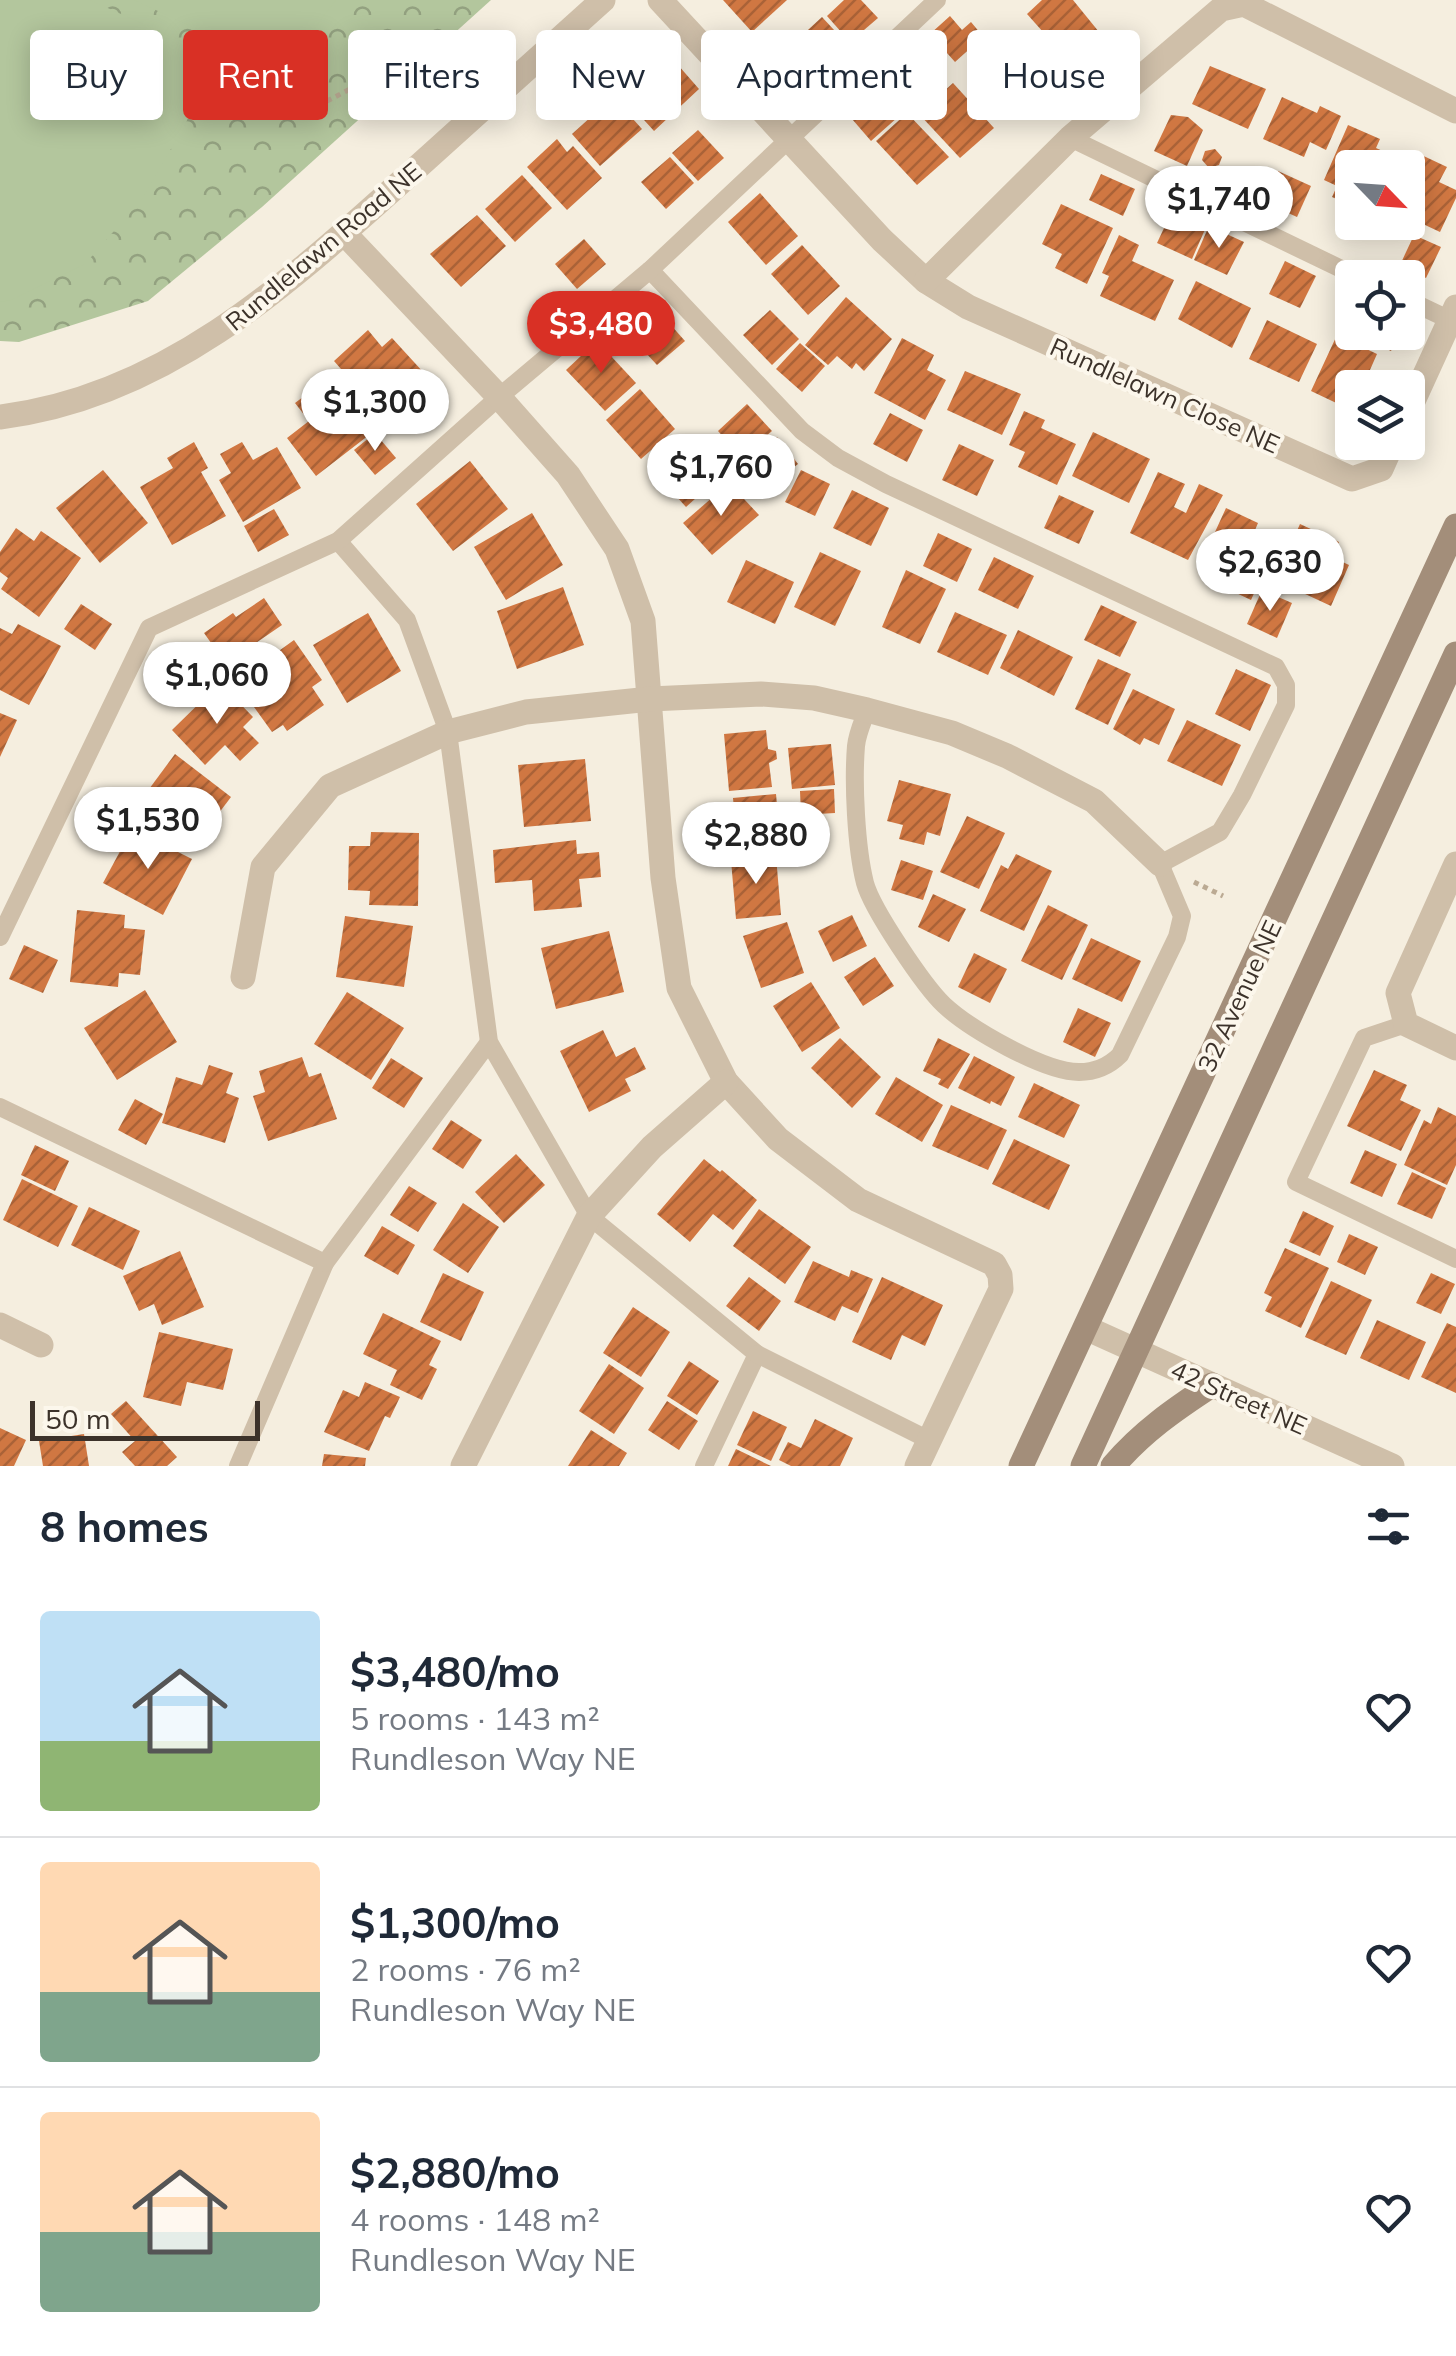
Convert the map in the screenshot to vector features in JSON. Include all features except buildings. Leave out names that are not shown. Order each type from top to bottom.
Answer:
[{"type":"main road","name":"32 Avenue NE","points":[[1021,1466],[1456,526]]},
{"type":"main road","points":[[1083,1466],[1456,654]]},
{"type":"main road","points":[[1113,1466],[1134,1441],[1166,1414],[1212,1385]]},
{"type":"street","name":"Rundlelawn Road NE","points":[[0,418],[45,412],[136,380],[223,330],[344,233],[603,0]]},
{"type":"street","name":"Rundlelawn Close NE","points":[[660,0],[882,240],[926,281],[968,307],[1352,479],[1381,469],[1385,460]]},
{"type":"street","points":[[926,281],[1070,138],[1221,9],[1244,4],[1456,111]]},
{"type":"street","points":[[344,233],[500,397],[568,475],[617,549],[643,621],[663,878],[679,988],[726,1082],[778,1139],[858,1200],[994,1264],[1000,1275],[1001,1289],[917,1466]]},
{"type":"street","points":[[1425,375],[1453,314]]},
{"type":"street","points":[[243,978],[263,868],[330,786],[448,732],[526,712],[761,694],[814,698],[868,710],[952,733],[1007,756],[1094,801],[1160,864]]},
{"type":"street","points":[[1456,864],[1398,992],[1406,1024],[1456,1048]]},
{"type":"street","points":[[463,1466],[589,1216],[652,1147],[726,1082]]},
{"type":"street","points":[[0,1326],[41,1344]]},
{"type":"street","name":"42 Street NE","points":[[1086,1328],[1392,1466]]},
{"type":"lane","points":[[0,936],[149,628],[338,542],[650,270],[937,0]]},
{"type":"lane","points":[[1070,138],[1335,266]]},
{"type":"lane","points":[[650,270],[802,431],[838,458],[1276,667],[1286,685],[1286,704],[1242,795],[1220,832],[1160,864],[1182,916],[1176,938],[1120,1055],[1109,1065],[1088,1072],[1060,1069],[972,1028],[941,1002],[885,921],[866,886],[858,840],[856,743],[868,710]]},
{"type":"lane","points":[[1425,305],[1453,314]]},
{"type":"lane","points":[[338,542],[407,620],[448,732],[489,1042],[589,1216],[757,1354],[929,1440]]},
{"type":"lane","points":[[1406,1024],[1364,1038],[1296,1182],[1456,1260]]},
{"type":"lane","points":[[238,1466],[325,1264],[489,1042]]},
{"type":"lane","points":[[0,1107],[325,1264]]},
{"type":"lane","points":[[704,1466],[757,1354]]},
{"type":"green space","points":[[0,0],[491,0],[458,30],[348,30],[348,120],[358,120],[262,207],[148,301],[19,342],[0,341]]},
{"type":"green space","points":[[0,0],[90,0],[157,30],[30,30],[30,120],[163,120],[163,33],[183,42],[183,120],[187,120],[142,199],[85,264],[0,302]]},
{"type":"green space","points":[[134,0],[336,0],[313,30],[199,30]]}]
